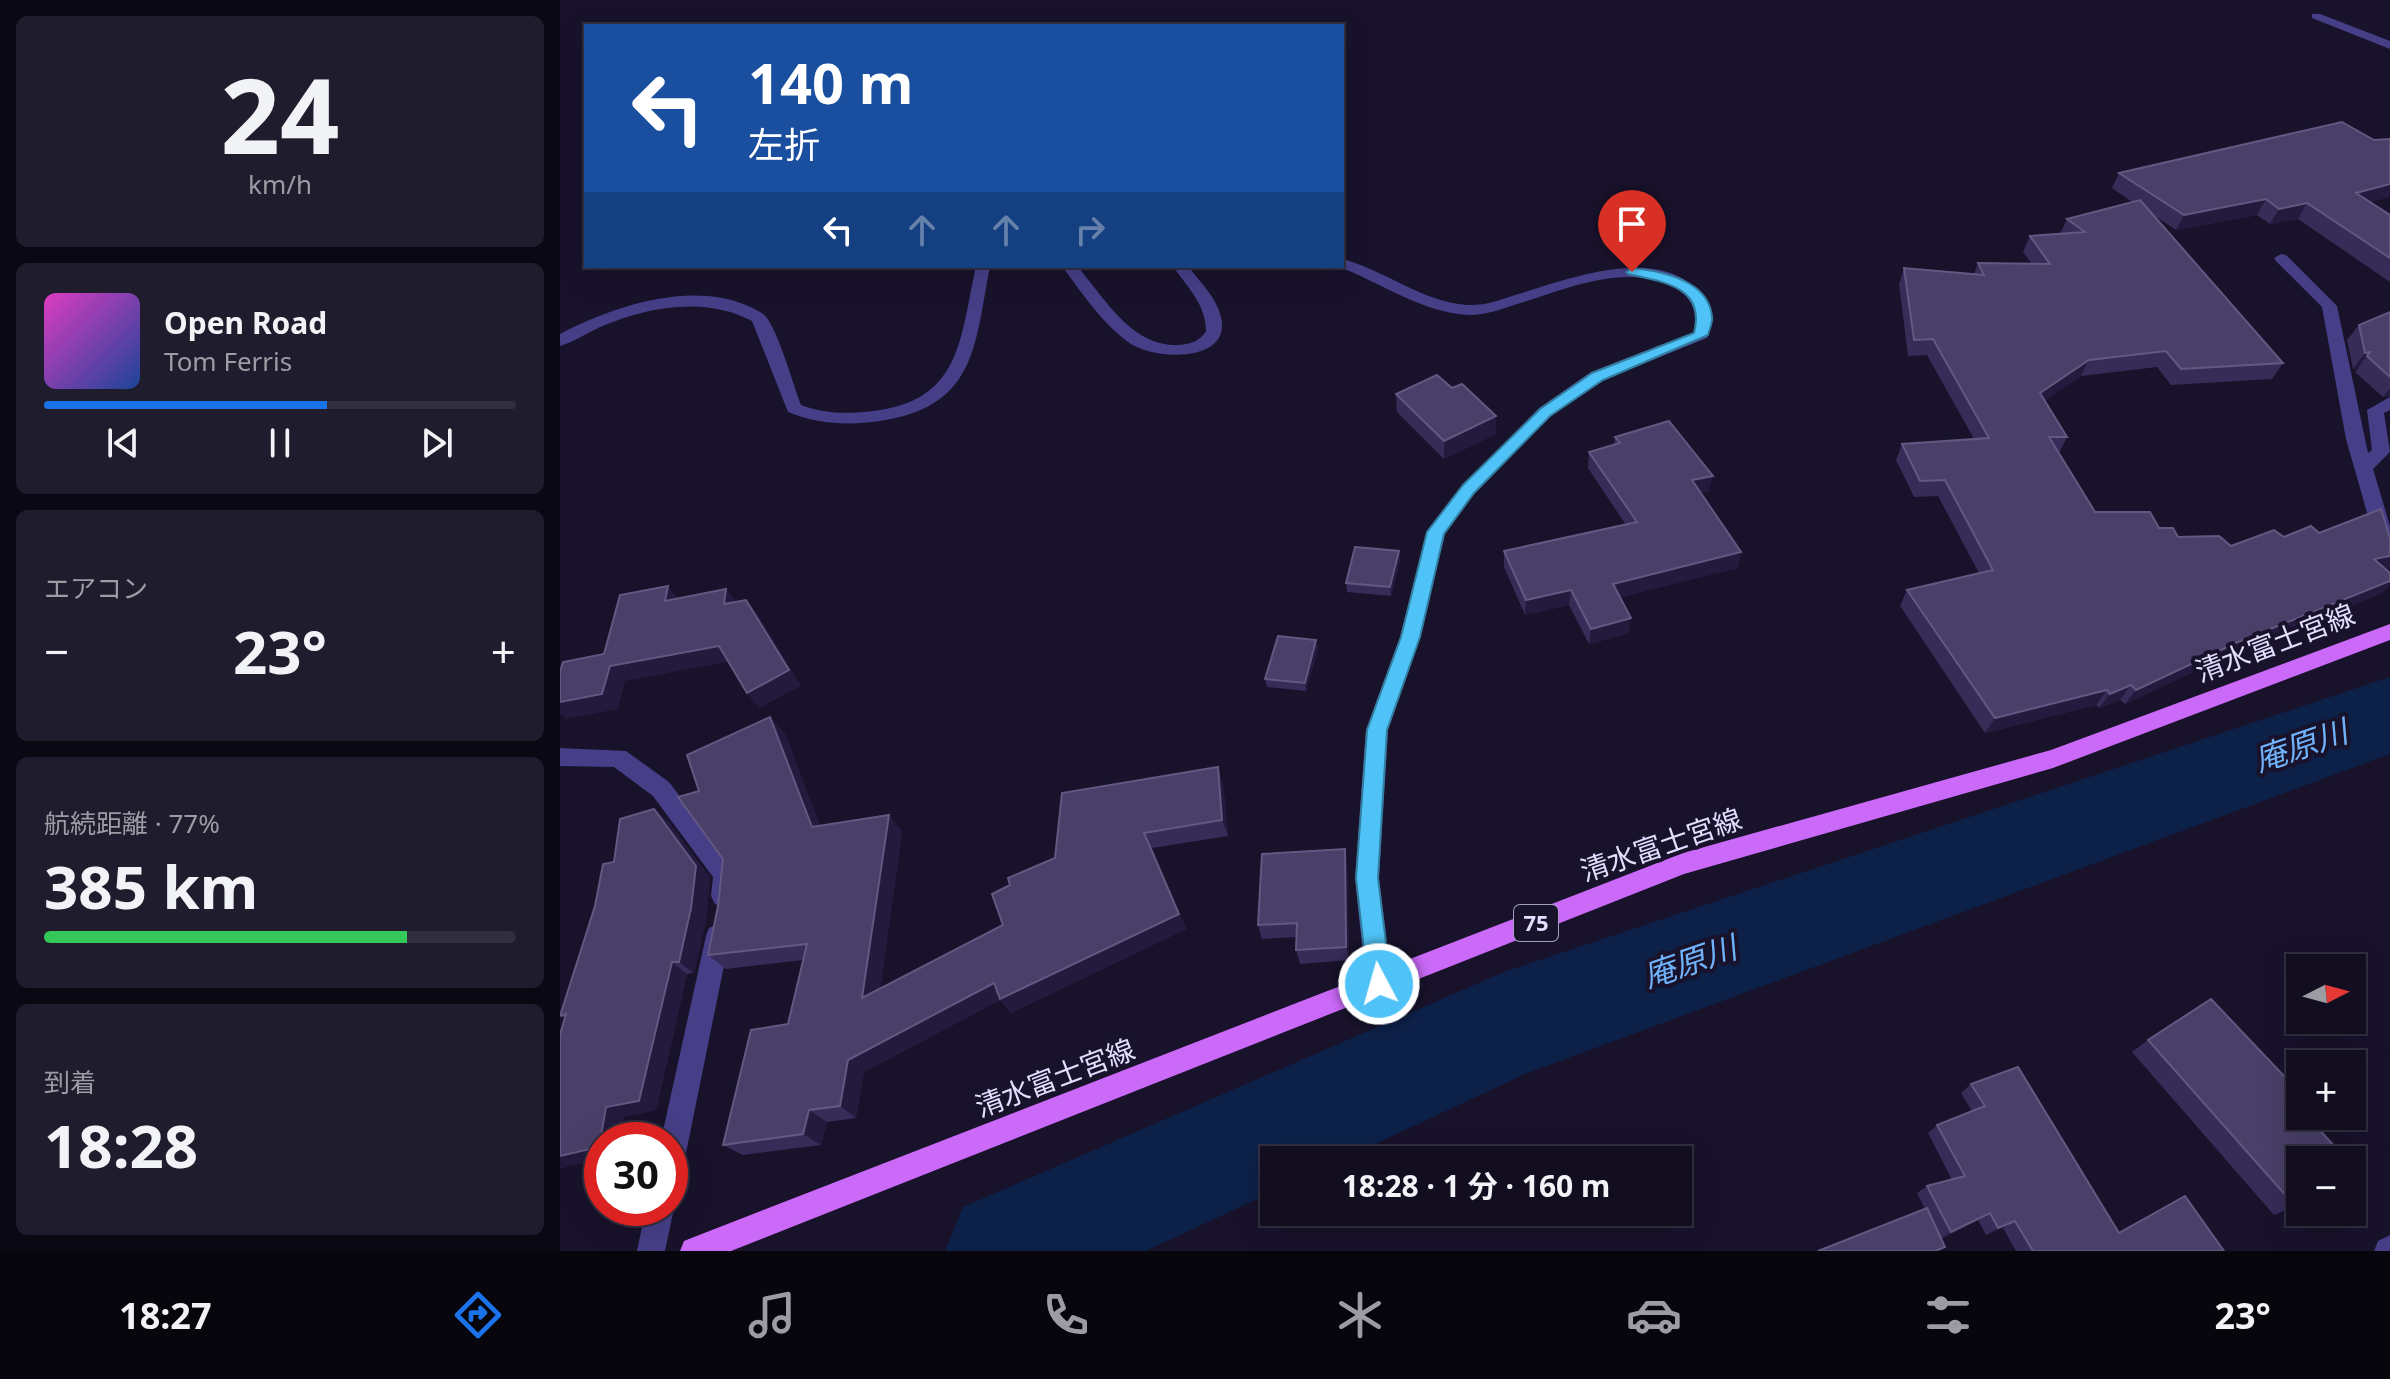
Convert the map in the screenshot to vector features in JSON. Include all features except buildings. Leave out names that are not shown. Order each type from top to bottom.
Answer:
[{"type":"main road","name":"清水富士宮線","points":[[694,1251],[1683,864],[2053,759],[2390,632]]},
{"type":"street","points":[[2316,16],[2390,45]]},
{"type":"street","points":[[2281,258],[2329,306],[2363,467],[2390,558]]},
{"type":"street","points":[[1344,264],[1443,305],[1468,310],[1493,307],[1598,277],[1632,272],[1653,274],[1680,283],[1698,297],[1705,317],[1701,335],[1597,376],[1545,412],[1469,489],[1436,532],[1410,637],[1377,730],[1367,878],[1379,984]]},
{"type":"street","points":[[560,341],[631,311],[703,302],[730,305],[759,318],[794,408],[814,417],[864,418],[904,412],[928,403],[947,385],[959,367],[983,268]]},
{"type":"street","points":[[1071,268],[1137,341],[1160,350],[1184,351],[1206,343],[1215,328],[1214,317],[1181,268]]},
{"type":"street","points":[[2363,467],[2381,452],[2375,410],[2390,403]]},
{"type":"street","points":[[560,757],[618,758],[661,789],[725,874],[721,920],[679,1122]]},
{"type":"street","points":[[651,1251],[656,1226]]},
{"type":"waterway","name":"庵原川","points":[[1007,1251],[1504,1027],[2390,715]]},
{"type":"route","points":[[1379,984],[1367,878],[1377,730],[1410,637],[1436,532],[1469,489],[1545,412],[1597,376],[1701,335],[1705,317],[1698,297],[1680,283],[1653,274],[1632,272]]}]
